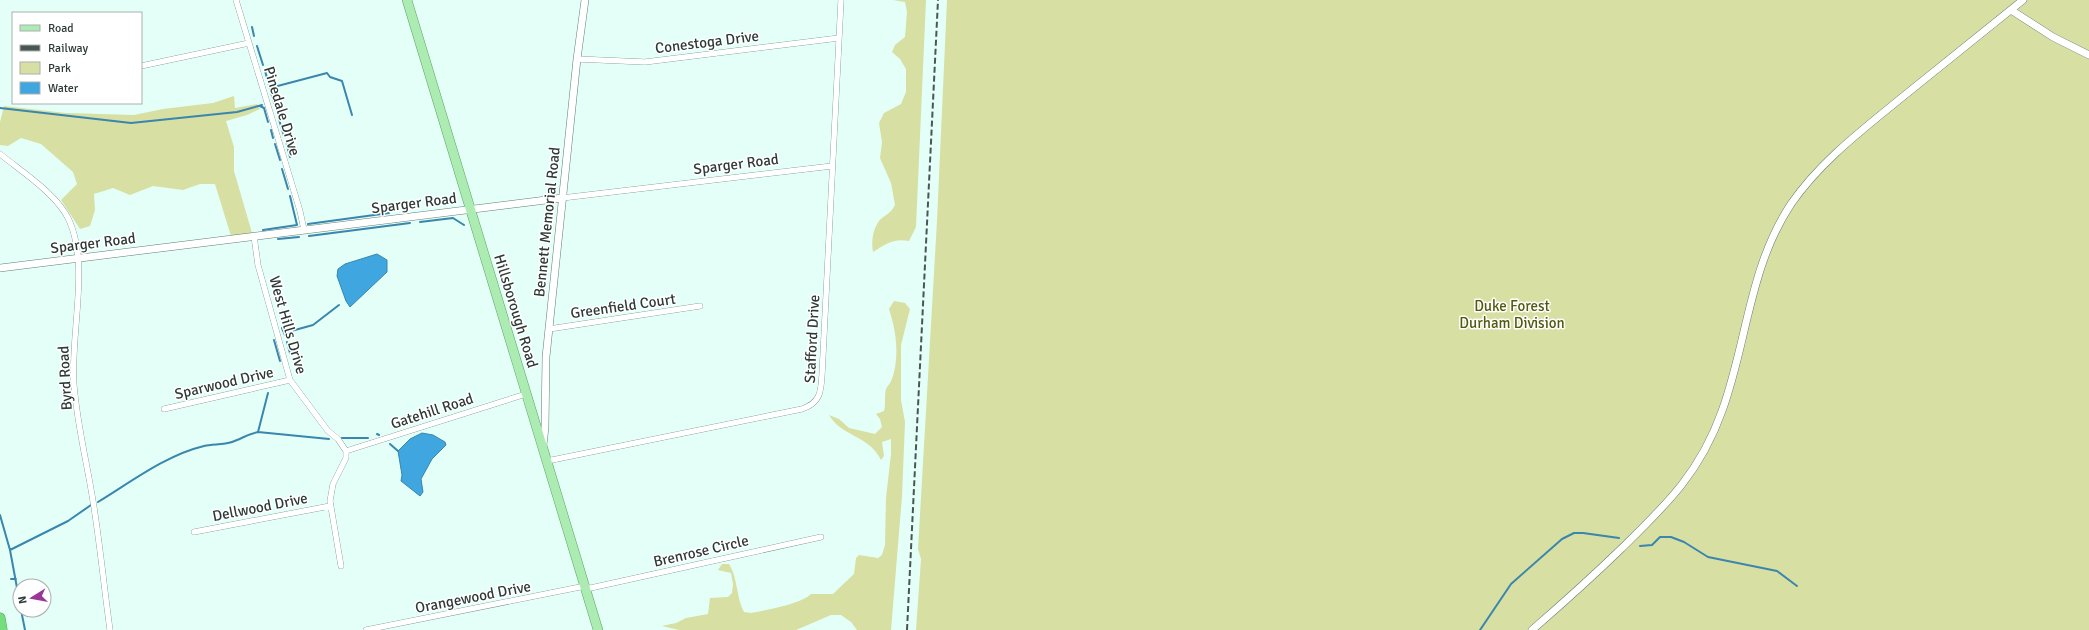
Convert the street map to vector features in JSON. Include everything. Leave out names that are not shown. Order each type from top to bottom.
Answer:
[{"type":"highway","points":[[0,618],[2,630]]},
{"type":"main road","name":"Hillsborough Road","points":[[407,0],[598,630]]},
{"type":"street","name":"Pinedale Drive","points":[[236,0],[300,211],[304,230]]},
{"type":"street","name":"Bennett Memorial Road","points":[[543,447],[549,329],[577,59],[585,0]]},
{"type":"street","name":"Stafford Drive","points":[[547,461],[802,409],[814,403],[821,392],[841,0]]},
{"type":"street","points":[[1532,630],[1576,592],[1657,515],[1694,470],[1715,432],[1729,394],[1754,288],[1764,258],[1784,216],[1799,193],[1833,154],[1849,140],[2022,0]]},
{"type":"street","points":[[2011,10],[2053,37],[2089,55]]},
{"type":"street","name":"Conestoga Drive","points":[[577,59],[645,62],[839,38]]},
{"type":"street","points":[[142,66],[249,43]]},
{"type":"street","name":"Byrd Road","points":[[0,154],[51,195],[62,208],[73,229],[78,258],[73,359],[74,386],[95,509],[110,630]]},
{"type":"street","name":"Sparger Road","points":[[0,268],[832,166]]},
{"type":"street","name":"West Hills Drive","points":[[254,236],[258,265],[290,380],[328,431],[338,439],[346,450]]},
{"type":"street","name":"Greenfield Court","points":[[549,329],[700,306]]},
{"type":"street","name":"Sparwood Drive","points":[[164,409],[290,380]]},
{"type":"street","name":"Gatehill Road","points":[[346,450],[526,394]]},
{"type":"street","points":[[341,566],[330,506],[333,484],[343,466],[346,458],[346,450]]},
{"type":"street","name":"Dellwood Drive","points":[[194,532],[330,506]]},
{"type":"street","name":"Brenrose Circle","points":[[585,588],[821,537]]},
{"type":"street","name":"Orangewood Drive","points":[[366,630],[585,588]]},
{"type":"green space","points":[[893,0],[926,0],[916,227],[909,241],[894,241],[873,252],[872,240],[875,228],[879,221],[891,211],[895,205],[891,183],[880,158],[882,142],[879,123],[884,113],[901,104],[906,92],[906,69],[900,59],[892,52],[895,45],[905,37],[907,12],[905,2]]},
{"type":"green space","name":"Duke Forest Durham Division","points":[[947,0],[2089,0],[2089,630],[916,630],[921,559],[918,549],[937,221]]},
{"type":"green space","points":[[234,96],[235,108],[257,104],[260,109],[247,115],[226,121],[234,147],[234,171],[252,233],[231,236],[215,184],[200,184],[183,190],[153,186],[130,195],[113,188],[94,194],[95,210],[90,226],[80,229],[61,200],[77,184],[73,172],[41,144],[21,138],[8,146],[0,145],[0,122],[4,106],[66,113],[134,115],[163,109],[213,103]]},
{"type":"green space","points":[[894,301],[905,303],[910,309],[901,345],[901,400],[905,422],[902,496],[891,630],[857,630],[851,622],[841,615],[831,615],[796,630],[679,630],[662,626],[676,623],[686,618],[708,614],[710,598],[728,597],[732,593],[733,584],[731,573],[718,570],[722,564],[729,564],[732,569],[741,606],[744,612],[751,613],[792,604],[806,598],[811,594],[833,594],[854,574],[856,558],[859,555],[878,558],[882,555],[885,545],[886,498],[891,454],[891,439],[882,442],[884,456],[881,460],[870,446],[841,428],[829,415],[839,419],[849,428],[875,434],[882,427],[880,419],[876,414],[884,411],[886,389],[891,380],[896,361],[894,326],[889,309]]},
{"type":"water","points":[[377,254],[387,260],[387,272],[350,307],[346,301],[337,276],[338,269],[345,264]]},
{"type":"water","points":[[422,433],[433,435],[445,442],[446,445],[432,459],[421,479],[423,492],[420,496],[401,481],[402,475],[398,451],[410,439]]},
{"type":"waterway","points":[[252,27],[254,36]]},
{"type":"waterway","points":[[257,46],[263,65]]},
{"type":"waterway","points":[[265,71],[274,103]]},
{"type":"waterway","points":[[270,88],[327,73],[330,77],[342,81],[352,115]]},
{"type":"waterway","points":[[0,108],[131,123],[237,112],[262,105]]},
{"type":"waterway","points":[[260,106],[264,108],[268,122]]},
{"type":"waterway","points":[[278,116],[284,136]]},
{"type":"waterway","points":[[271,130],[273,138]]},
{"type":"waterway","points":[[286,141],[290,157]]},
{"type":"waterway","points":[[275,144],[280,160]]},
{"type":"waterway","points":[[282,169],[288,189]]},
{"type":"waterway","points":[[263,230],[297,225],[290,196]]},
{"type":"waterway","points":[[308,224],[389,213]]},
{"type":"waterway","points":[[420,222],[453,218],[464,225]]},
{"type":"waterway","points":[[309,236],[410,223]]},
{"type":"waterway","points":[[278,239],[299,237]]},
{"type":"waterway","points":[[284,333],[313,325],[339,305]]},
{"type":"waterway","points":[[282,328],[285,335]]},
{"type":"waterway","points":[[274,340],[280,361]]},
{"type":"waterway","points":[[287,342],[290,353]]},
{"type":"waterway","points":[[258,432],[268,393]]},
{"type":"waterway","points":[[98,502],[162,462],[190,450],[204,446],[229,443],[258,432],[329,439]]},
{"type":"waterway","points":[[342,438],[368,438]]},
{"type":"waterway","points":[[390,444],[398,451]]},
{"type":"waterway","points":[[10,550],[68,521],[91,505]]},
{"type":"waterway","points":[[0,515],[10,550],[15,578]]},
{"type":"waterway","points":[[1480,630],[1511,584],[1562,539],[1574,533],[1619,538]]},
{"type":"waterway","points":[[1640,546],[1652,545],[1660,537],[1671,537],[1684,542],[1708,557],[1777,571],[1797,586]]},
{"type":"waterway","points":[[23,618],[25,630]]},
{"type":"railway","points":[[907,630],[938,0]]}]
